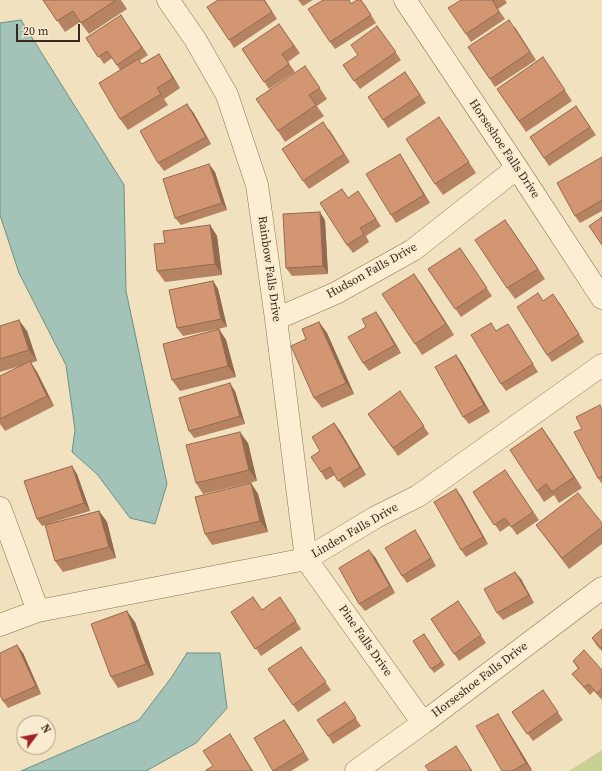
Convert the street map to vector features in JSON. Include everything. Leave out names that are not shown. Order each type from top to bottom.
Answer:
[{"type":"street","name":"Rainbow Falls Drive","points":[[168,0],[195,39],[227,95],[257,185],[276,319],[306,559]]},
{"type":"street","name":"Horseshoe Falls Drive","points":[[405,0],[602,298]]},
{"type":"street","name":"Hudson Falls Drive","points":[[276,319],[336,293],[413,250],[517,168]]},
{"type":"street","name":"Linden Falls Drive","points":[[0,625],[38,611],[306,559],[376,517],[418,496],[602,364]]},
{"type":"street","points":[[0,508],[38,611]]},
{"type":"street","name":"Pine Falls Drive","points":[[306,559],[423,723]]},
{"type":"street","name":"Horseshoe Falls Drive","points":[[356,771],[423,723],[602,588]]},
{"type":"green space","points":[[602,750],[602,771],[569,771]]},
{"type":"water","points":[[21,20],[124,185],[126,291],[167,484],[155,524],[130,518],[97,474],[72,452],[75,430],[66,365],[19,273],[0,215],[0,23]]},
{"type":"water","points":[[187,653],[220,653],[227,708],[196,743],[146,771],[21,771],[139,720],[171,678]]},
{"type":"building","points":[[43,0],[116,0],[81,23],[73,11],[57,21]]},
{"type":"building","points":[[218,0],[264,0],[272,12],[229,40],[207,7]]},
{"type":"building","points":[[323,0],[349,0],[351,4],[357,0],[361,0],[371,15],[330,42],[308,9]]},
{"type":"building","points":[[461,0],[494,0],[493,1],[499,12],[466,34],[448,8]]},
{"type":"building","points":[[121,15],[142,48],[117,65],[107,51],[98,57],[86,38]]},
{"type":"building","points":[[509,20],[530,52],[490,79],[468,47]]},
{"type":"building","points":[[279,24],[294,46],[282,54],[289,64],[264,82],[242,49]]},
{"type":"building","points":[[377,26],[396,52],[354,81],[343,65],[358,55],[351,45]]},
{"type":"building","points":[[159,54],[173,78],[157,88],[161,94],[120,119],[99,83],[138,59],[142,64]]},
{"type":"building","points":[[543,57],[565,90],[519,121],[497,89]]},
{"type":"building","points":[[305,66],[320,88],[309,95],[316,105],[278,131],[256,99]]},
{"type":"building","points":[[405,72],[420,95],[383,120],[368,97]]},
{"type":"building","points":[[187,104],[206,137],[158,163],[140,131]]},
{"type":"building","points":[[576,106],[590,127],[544,158],[530,137]]},
{"type":"building","points":[[439,117],[469,162],[435,184],[406,139]]},
{"type":"building","points":[[323,122],[344,154],[303,181],[282,149]]},
{"type":"building","points":[[400,154],[424,195],[391,215],[366,174]]},
{"type":"building","points":[[602,157],[602,200],[575,216],[557,183]]},
{"type":"building","points":[[209,164],[222,203],[175,218],[163,179]]},
{"type":"building","points":[[342,189],[348,198],[358,191],[376,219],[360,228],[364,234],[347,245],[320,203]]},
{"type":"building","points":[[320,212],[323,266],[286,268],[283,214]]},
{"type":"building","points":[[602,217],[602,245],[589,226]]},
{"type":"building","points":[[505,220],[538,269],[507,288],[475,240]]},
{"type":"building","points":[[210,225],[215,264],[157,271],[154,244],[165,243],[163,231]]},
{"type":"building","points":[[460,248],[487,288],[455,309],[428,269]]},
{"type":"building","points":[[414,274],[446,324],[415,344],[382,294]]},
{"type":"building","points":[[213,281],[221,319],[177,328],[169,290]]},
{"type":"building","points":[[538,293],[543,301],[553,294],[579,334],[547,355],[517,307]]},
{"type":"building","points":[[376,312],[395,345],[363,363],[348,337],[366,327],[362,319]]},
{"type":"building","points":[[19,320],[29,350],[0,359],[0,326]]},
{"type":"building","points":[[319,322],[346,383],[314,398],[291,346],[306,339],[302,329]]},
{"type":"building","points":[[491,323],[496,331],[508,324],[533,364],[501,384],[471,335]]},
{"type":"building","points":[[219,329],[228,366],[172,380],[163,344]]},
{"type":"building","points":[[456,355],[484,405],[463,417],[435,367]]},
{"type":"building","points":[[30,361],[47,396],[0,419],[0,376]]},
{"type":"building","points":[[230,383],[240,416],[189,431],[179,398]]},
{"type":"building","points":[[400,391],[424,426],[393,448],[368,414]]},
{"type":"building","points":[[600,405],[602,410],[602,476],[598,478],[574,432],[582,429],[576,417]]},
{"type":"building","points":[[334,423],[360,467],[338,481],[330,467],[321,472],[311,457],[320,451],[312,437]]},
{"type":"building","points":[[542,428],[574,477],[552,492],[546,484],[537,491],[510,450]]},
{"type":"building","points":[[240,432],[249,470],[196,483],[186,445]]},
{"type":"building","points":[[72,466],[84,503],[37,519],[24,481]]},
{"type":"building","points":[[505,470],[533,512],[511,527],[505,518],[494,525],[473,492]]},
{"type":"building","points":[[251,483],[260,521],[205,534],[195,497]]},
{"type":"building","points":[[456,489],[483,537],[461,550],[434,502]]},
{"type":"building","points":[[578,493],[602,523],[602,527],[562,558],[536,525]]},
{"type":"building","points":[[99,511],[109,547],[55,561],[45,525]]},
{"type":"building","points":[[415,530],[431,558],[402,576],[385,548]]},
{"type":"building","points":[[369,550],[390,586],[359,604],[339,568]]},
{"type":"building","points":[[515,572],[529,595],[497,613],[484,589]]},
{"type":"building","points":[[253,597],[262,610],[280,597],[296,621],[255,649],[231,612]]},
{"type":"building","points":[[458,601],[481,635],[454,654],[431,619]]},
{"type":"building","points":[[127,611],[146,664],[111,677],[91,624]]},
{"type":"building","points":[[602,629],[602,649],[592,638]]},
{"type":"building","points":[[424,634],[442,662],[431,669],[413,641]]},
{"type":"building","points":[[17,645],[36,686],[3,701],[0,695],[0,653]]},
{"type":"building","points":[[301,647],[326,682],[293,705],[268,669]]},
{"type":"building","points":[[584,650],[602,670],[602,689],[597,693],[589,684],[584,687],[572,674],[579,668],[573,661]]},
{"type":"building","points":[[543,690],[558,712],[527,734],[512,712]]},
{"type":"building","points":[[345,702],[356,718],[328,736],[317,720]]},
{"type":"building","points":[[498,714],[526,763],[512,771],[502,771],[476,726]]},
{"type":"building","points":[[284,720],[304,752],[273,771],[254,738]]},
{"type":"building","points":[[230,734],[252,771],[206,771],[213,766],[203,751]]},
{"type":"building","points":[[456,746],[472,771],[429,771],[425,766]]}]
